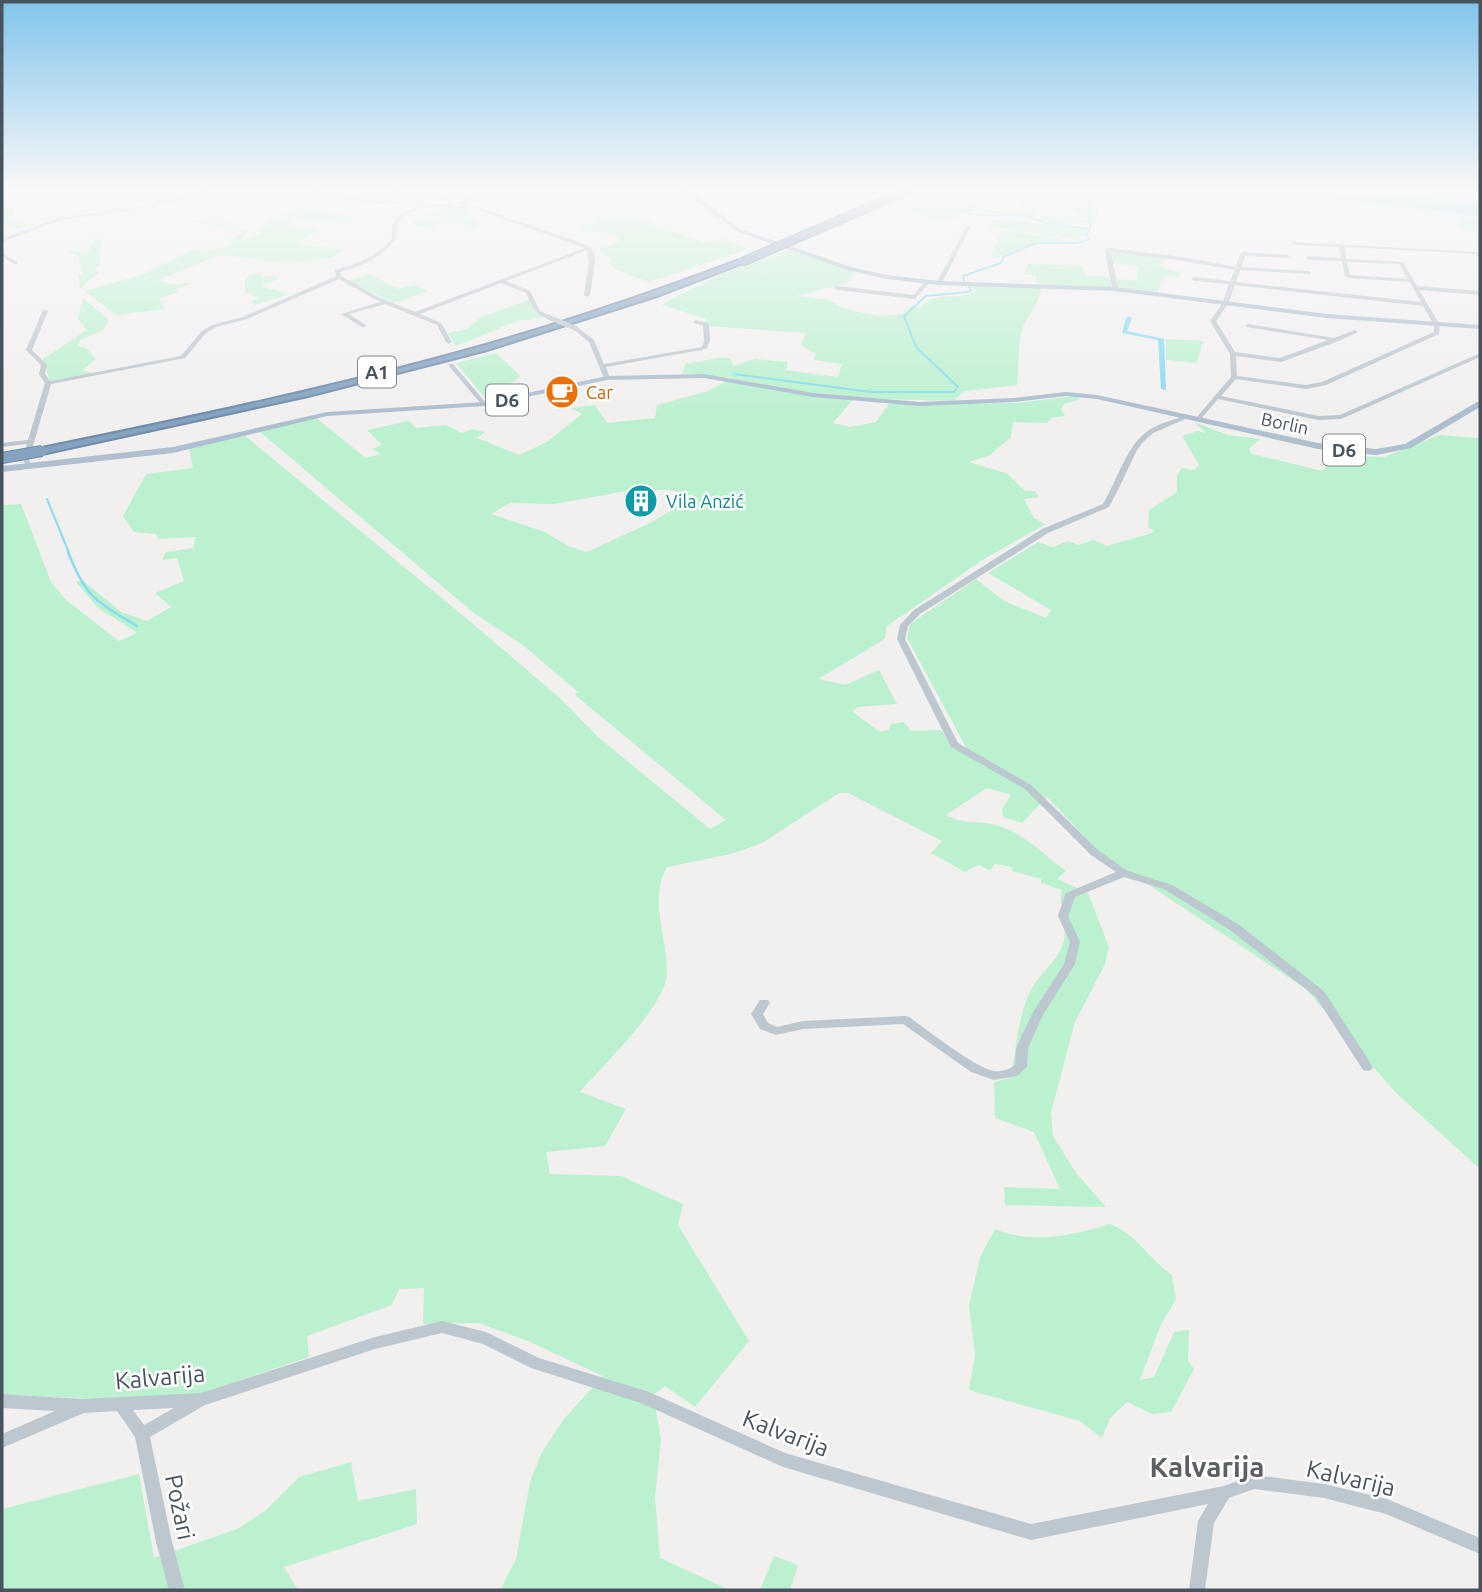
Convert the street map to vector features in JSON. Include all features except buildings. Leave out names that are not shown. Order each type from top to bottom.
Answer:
[{"type":"highway","name":"A1","points":[[2,456],[282,400],[463,354],[614,308],[732,263]]},
{"type":"main road","points":[[833,263],[855,271],[927,282],[1115,289],[1225,304],[1480,327]]},
{"type":"main road","name":"D6","points":[[2,468],[173,450],[327,414],[484,404],[607,378],[704,376],[813,395],[920,404],[1014,400],[1066,394],[1097,397],[1198,419]]},
{"type":"main road","name":"Borlin","points":[[1198,419],[1318,446],[1376,452],[1408,446],[1480,404]]},
{"type":"street","points":[[360,263],[337,271],[339,277],[385,302],[439,324],[449,342]]},
{"type":"street","points":[[416,314],[548,263]]},
{"type":"street","points":[[587,295],[592,263]]},
{"type":"street","points":[[939,283],[949,263]]},
{"type":"street","points":[[1110,263],[1115,289]]},
{"type":"street","points":[[1198,263],[1237,269],[1309,273]]},
{"type":"street","points":[[1198,419],[1234,377],[1234,354],[1213,321],[1225,304],[1239,263]]},
{"type":"street","points":[[1345,263],[1348,276],[1409,281]]},
{"type":"street","points":[[1234,377],[1306,387],[1324,384],[1433,336],[1437,333],[1437,325],[1401,263]]},
{"type":"street","points":[[48,383],[183,356],[204,332],[214,326],[245,318],[339,277]]},
{"type":"street","points":[[1194,279],[1424,304]]},
{"type":"street","points":[[501,281],[528,292],[538,312],[575,328],[592,341],[607,378]]},
{"type":"street","points":[[837,288],[915,297],[927,282]]},
{"type":"street","points":[[1416,288],[1480,293]]},
{"type":"street","points":[[364,326],[344,314],[385,302]]},
{"type":"street","points":[[29,466],[26,460],[38,447],[48,383],[42,374],[44,365],[29,350],[45,311]]},
{"type":"street","points":[[603,366],[704,348],[707,341],[706,324],[696,322]]},
{"type":"street","points":[[1248,326],[1338,340]]},
{"type":"street","points":[[1234,354],[1281,360],[1355,332]]},
{"type":"street","points":[[1216,397],[1318,418],[1341,417],[1480,355]]},
{"type":"street","points":[[451,365],[484,404]]},
{"type":"street","points":[[1187,417],[1151,429],[1138,440],[1106,505],[1045,531],[917,612],[904,625],[901,639],[954,745],[1028,787],[1095,853],[1124,873],[1168,887],[1234,927],[1320,994],[1367,1067]]},
{"type":"street","points":[[2,445],[38,447]]},
{"type":"street","points":[[764,1003],[758,1014],[764,1026],[776,1031],[803,1025],[905,1020],[975,1069],[994,1076],[1013,1073],[1021,1067],[1023,1048],[1038,1014],[1069,964],[1075,942],[1063,916],[1070,895],[1124,873]]},
{"type":"street","name":"Kalvarija","points":[[2,1401],[83,1406],[201,1400],[375,1343],[442,1327],[486,1338],[536,1363],[644,1397],[783,1460],[1031,1532],[1224,1493],[1254,1482],[1324,1491],[1387,1507],[1480,1546]]},
{"type":"street","points":[[121,1405],[142,1434],[201,1400]]},
{"type":"street","points":[[2,1441],[83,1406]]},
{"type":"street","name":"Požari","points":[[142,1434],[164,1542],[177,1590]]},
{"type":"street","points":[[1197,1590],[1206,1521],[1224,1493]]},
{"type":"green space","points":[[80,263],[99,263],[95,271],[100,272],[80,288],[78,275],[83,274]]},
{"type":"green space","points":[[166,263],[199,263],[158,280],[172,284],[194,283],[175,289],[179,292],[159,298],[165,309],[116,315],[85,291],[144,274]]},
{"type":"green space","points":[[609,263],[705,263],[649,282],[615,269]]},
{"type":"green space","points":[[751,263],[831,263],[854,271],[848,283],[796,296],[829,300],[845,309],[877,316],[903,314],[912,306],[921,307],[940,297],[962,296],[975,291],[971,285],[1041,287],[1038,300],[1021,333],[1017,385],[964,391],[954,401],[854,398],[833,423],[850,427],[876,422],[889,404],[1015,403],[1075,396],[1081,399],[1064,404],[1061,409],[1065,416],[1051,418],[1047,423],[1013,422],[1011,437],[990,455],[969,462],[1008,474],[1025,491],[1035,491],[1039,497],[1024,499],[1034,518],[1046,524],[984,559],[887,626],[885,638],[880,642],[818,679],[845,685],[879,670],[897,704],[857,707],[853,712],[880,732],[889,730],[891,724],[904,722],[911,731],[941,730],[951,743],[968,751],[907,638],[910,624],[976,579],[1004,601],[1046,618],[1051,610],[988,573],[1038,542],[1053,547],[1068,541],[1078,545],[1093,540],[1107,546],[1152,533],[1154,530],[1148,527],[1149,510],[1177,492],[1177,475],[1182,468],[1194,470],[1199,465],[1182,436],[1198,431],[1206,433],[1194,422],[1228,435],[1260,439],[1249,449],[1252,454],[1322,471],[1336,456],[1384,457],[1440,435],[1480,438],[1480,1169],[1395,1092],[1306,989],[1099,852],[1047,797],[1022,823],[1003,817],[1002,809],[1011,795],[987,788],[946,815],[1008,830],[1026,840],[1066,871],[1057,879],[1088,893],[1109,947],[1105,964],[1075,1022],[1051,1113],[1053,1136],[1076,1173],[1106,1207],[1005,1205],[1004,1187],[1060,1189],[1034,1132],[995,1118],[994,1082],[1010,1078],[1020,1021],[1027,999],[1063,944],[1065,931],[1062,890],[1041,883],[1041,879],[1012,871],[1012,867],[995,864],[990,870],[978,865],[965,872],[931,853],[942,841],[848,793],[839,793],[762,843],[731,854],[667,867],[659,893],[660,920],[667,961],[664,987],[644,1019],[580,1092],[626,1109],[605,1146],[546,1152],[550,1174],[621,1176],[683,1204],[678,1225],[749,1341],[695,1407],[665,1386],[653,1395],[661,1439],[655,1497],[660,1558],[730,1590],[500,1590],[516,1559],[530,1482],[541,1454],[564,1419],[603,1376],[530,1342],[479,1323],[423,1324],[424,1288],[399,1289],[392,1305],[307,1336],[309,1357],[199,1394],[112,1400],[2,1394],[2,505],[21,504],[51,582],[66,600],[119,641],[137,633],[97,607],[76,582],[82,580],[121,612],[147,621],[171,607],[155,593],[184,581],[177,558],[162,560],[166,552],[193,548],[196,537],[158,539],[156,534],[134,532],[123,516],[146,474],[193,468],[189,449],[244,435],[466,618],[561,699],[598,737],[710,829],[726,820],[575,695],[578,692],[523,645],[475,614],[259,431],[315,417],[366,458],[381,454],[372,449],[382,445],[367,430],[409,421],[416,428],[446,425],[462,433],[473,429],[485,432],[477,438],[519,455],[547,442],[582,414],[571,408],[595,405],[607,423],[655,418],[657,405],[708,391],[732,378],[682,373],[686,363],[724,358],[730,358],[733,366],[755,359],[788,362],[786,370],[838,377],[842,364],[813,360],[816,354],[801,345],[806,333],[707,326],[704,322],[707,319],[662,305]],"holes":[[[632,490],[670,490],[694,496],[652,522],[587,552],[568,546],[545,532],[491,514],[510,503],[554,504]]]},
{"type":"green space","points":[[1161,263],[1159,267],[1180,272],[1178,278],[1164,276],[1157,293],[1117,287],[1116,279],[1137,281],[1138,266],[1113,264]]},
{"type":"green space","points":[[1028,264],[1083,266],[1085,276],[1109,277],[1111,288],[1037,284],[1036,276],[1024,274]]},
{"type":"green space","points":[[261,273],[262,277],[276,276],[278,279],[262,285],[264,287],[290,294],[254,305],[251,301],[260,298],[245,292],[245,281],[249,275]]},
{"type":"green space","points":[[370,274],[398,289],[415,285],[428,291],[394,303],[348,281]]},
{"type":"green space","points":[[83,298],[109,320],[103,330],[80,340],[78,346],[86,348],[96,359],[83,370],[92,373],[50,381],[43,359],[87,330],[78,319]]},
{"type":"green space","points":[[529,300],[536,313],[545,317],[517,321],[456,346],[448,333],[467,329],[481,317]]},
{"type":"green space","points":[[1166,339],[1203,341],[1197,363],[1166,360]]},
{"type":"green space","points":[[496,353],[521,376],[510,384],[514,393],[485,398],[456,363]]},
{"type":"green space","points":[[1109,1224],[1127,1233],[1172,1275],[1176,1300],[1161,1324],[1140,1380],[1154,1377],[1174,1332],[1189,1330],[1188,1361],[1194,1369],[1171,1412],[1152,1414],[1127,1402],[1110,1418],[1102,1438],[1080,1421],[969,1390],[975,1354],[969,1306],[980,1257],[995,1229],[1023,1236],[1052,1237]]},
{"type":"green space","points":[[351,1462],[358,1501],[416,1489],[417,1524],[284,1567],[298,1590],[2,1590],[2,1509],[139,1474],[154,1558],[237,1529],[265,1511],[299,1477]]},
{"type":"green space","points":[[774,1556],[798,1565],[790,1590],[760,1590]]},
{"type":"waterway","points":[[964,281],[963,276],[1000,263]]},
{"type":"waterway","points":[[734,374],[871,392],[954,392],[958,387],[916,347],[904,316],[926,296],[968,292],[971,290],[968,285]]},
{"type":"waterway","points":[[1129,318],[1124,332],[1161,339],[1164,389]]},
{"type":"waterway","points":[[47,499],[69,553]]},
{"type":"waterway","points":[[68,552],[74,567],[94,597],[137,626]]},
{"type":"place","name":"Car","points":[[562,392]]},
{"type":"place","name":"Vila Anzić","points":[[641,501]]},
{"type":"district","name":"Kalvarija","points":[[1207,1466]]}]
